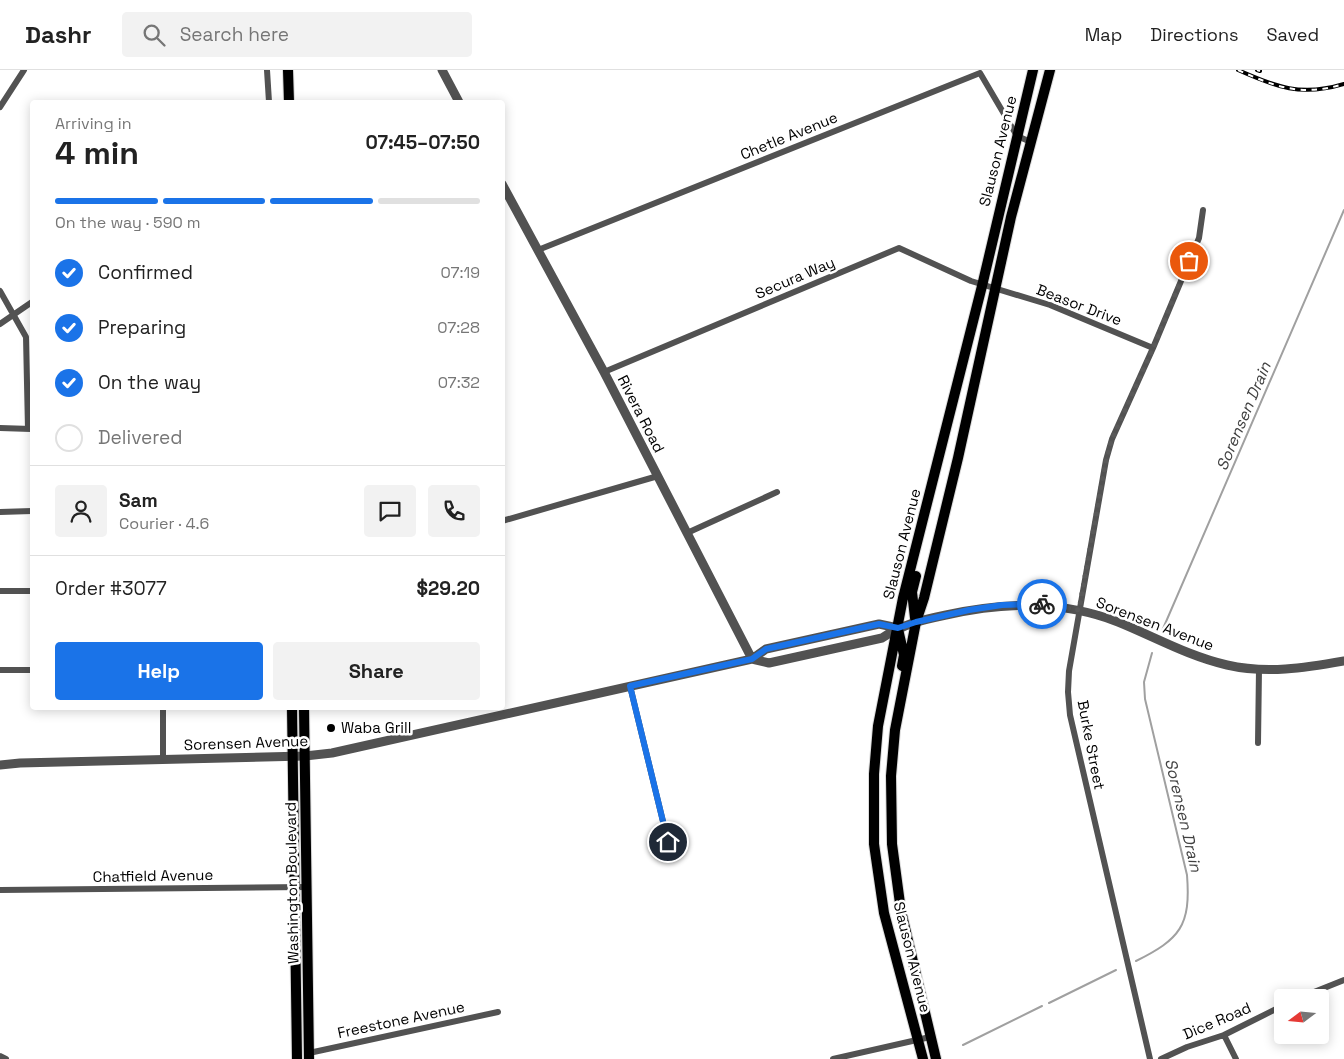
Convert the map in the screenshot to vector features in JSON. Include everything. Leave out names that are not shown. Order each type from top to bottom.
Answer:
[{"type":"main road","points":[[288,70],[289,100]]},
{"type":"main road","name":"Slauson Avenue","points":[[923,1059],[884,913],[874,844],[874,774],[878,726],[891,651],[898,628],[903,598],[982,286],[1033,70]]},
{"type":"main road","name":"Slauson Avenue","points":[[936,1059],[901,911],[892,844],[891,776],[897,720],[916,622],[942,526],[1011,217],[1050,70]]},
{"type":"main road","points":[[916,622],[912,592],[921,548],[918,543]]},
{"type":"main road","points":[[897,720],[894,709],[904,655],[898,628]]},
{"type":"main road","name":"Washington Boulevard","points":[[292,710],[298,1059]]},
{"type":"main road","name":"Washington Boulevard","points":[[304,710],[309,1056]]},
{"type":"street","points":[[0,107],[24,70]]},
{"type":"street","points":[[266,100],[267,70]]},
{"type":"street","points":[[442,70],[458,100]]},
{"type":"street","name":"Chetle Avenue","points":[[538,250],[980,73],[1017,136]]},
{"type":"street","points":[[1017,136],[1031,142]]},
{"type":"street","name":"Rivera Road","points":[[505,190],[604,372],[752,659]]},
{"type":"street","name":"Burke Street","points":[[1150,1059],[1070,714],[1069,671],[1112,439],[1199,238],[1203,210]]},
{"type":"street","name":"Secura Way","points":[[604,372],[898,248],[982,286],[995,289]]},
{"type":"street","name":"Beasor Drive","points":[[995,289],[1050,304],[1153,348]]},
{"type":"street","points":[[0,291],[26,337],[30,429],[0,428]]},
{"type":"street","points":[[0,324],[30,303]]},
{"type":"street","points":[[505,520],[658,476]]},
{"type":"street","points":[[688,533],[777,492]]},
{"type":"street","points":[[0,512],[30,511]]},
{"type":"street","points":[[0,591],[30,591]]},
{"type":"street","name":"Sorensen Avenue","points":[[752,659],[769,663],[882,638],[898,628],[916,622],[969,610],[1002,605],[1042,604],[1079,610],[1118,622],[1197,657],[1228,666],[1259,669],[1297,669],[1344,661]]},
{"type":"street","name":"Sorensen Avenue","points":[[0,765],[20,762],[305,756],[350,750],[752,659],[766,649],[879,624],[898,628]]},
{"type":"street","points":[[1258,743],[1259,669]]},
{"type":"street","points":[[0,670],[30,670]]},
{"type":"street","points":[[630,686],[668,842]]},
{"type":"street","points":[[163,710],[163,759]]},
{"type":"street","name":"Chatfield Avenue","points":[[0,890],[306,887]]},
{"type":"street","points":[[1322,989],[1344,980]]},
{"type":"street","name":"Dice Road","points":[[1161,1059],[1187,1047],[1224,1034],[1274,1010]]},
{"type":"street","name":"Freestone Avenue","points":[[309,1056],[498,1012]]},
{"type":"street","points":[[1224,1034],[1236,1059]]},
{"type":"street","points":[[833,1059],[930,1037]]},
{"type":"street","points":[[0,1056],[6,1059]]},
{"type":"waterway","name":"Sorensen Drain","points":[[1162,631],[1344,210]]},
{"type":"waterway","name":"Sorensen Drain","points":[[1136,961],[1173,938],[1180,929],[1187,907],[1188,892],[1187,875],[1145,699],[1144,682],[1152,653]]},
{"type":"waterway","name":"Sorensen Drain","points":[[1049,1003],[1116,970]]},
{"type":"waterway","name":"Sorensen Drain","points":[[963,1045],[1042,1006]]},
{"type":"railway","points":[[1238,70],[1277,85],[1302,90],[1315,90],[1344,84]]},
{"type":"way so far","points":[[1042,604],[1079,610],[1106,460],[1112,439],[1153,348],[1189,261]]},
{"type":"place","name":"Waba Grill","points":[[331,728]]},
{"type":"route","points":[[668,842],[630,686],[752,659],[766,649],[879,624],[898,628],[969,610],[1002,605],[1042,604]]}]
